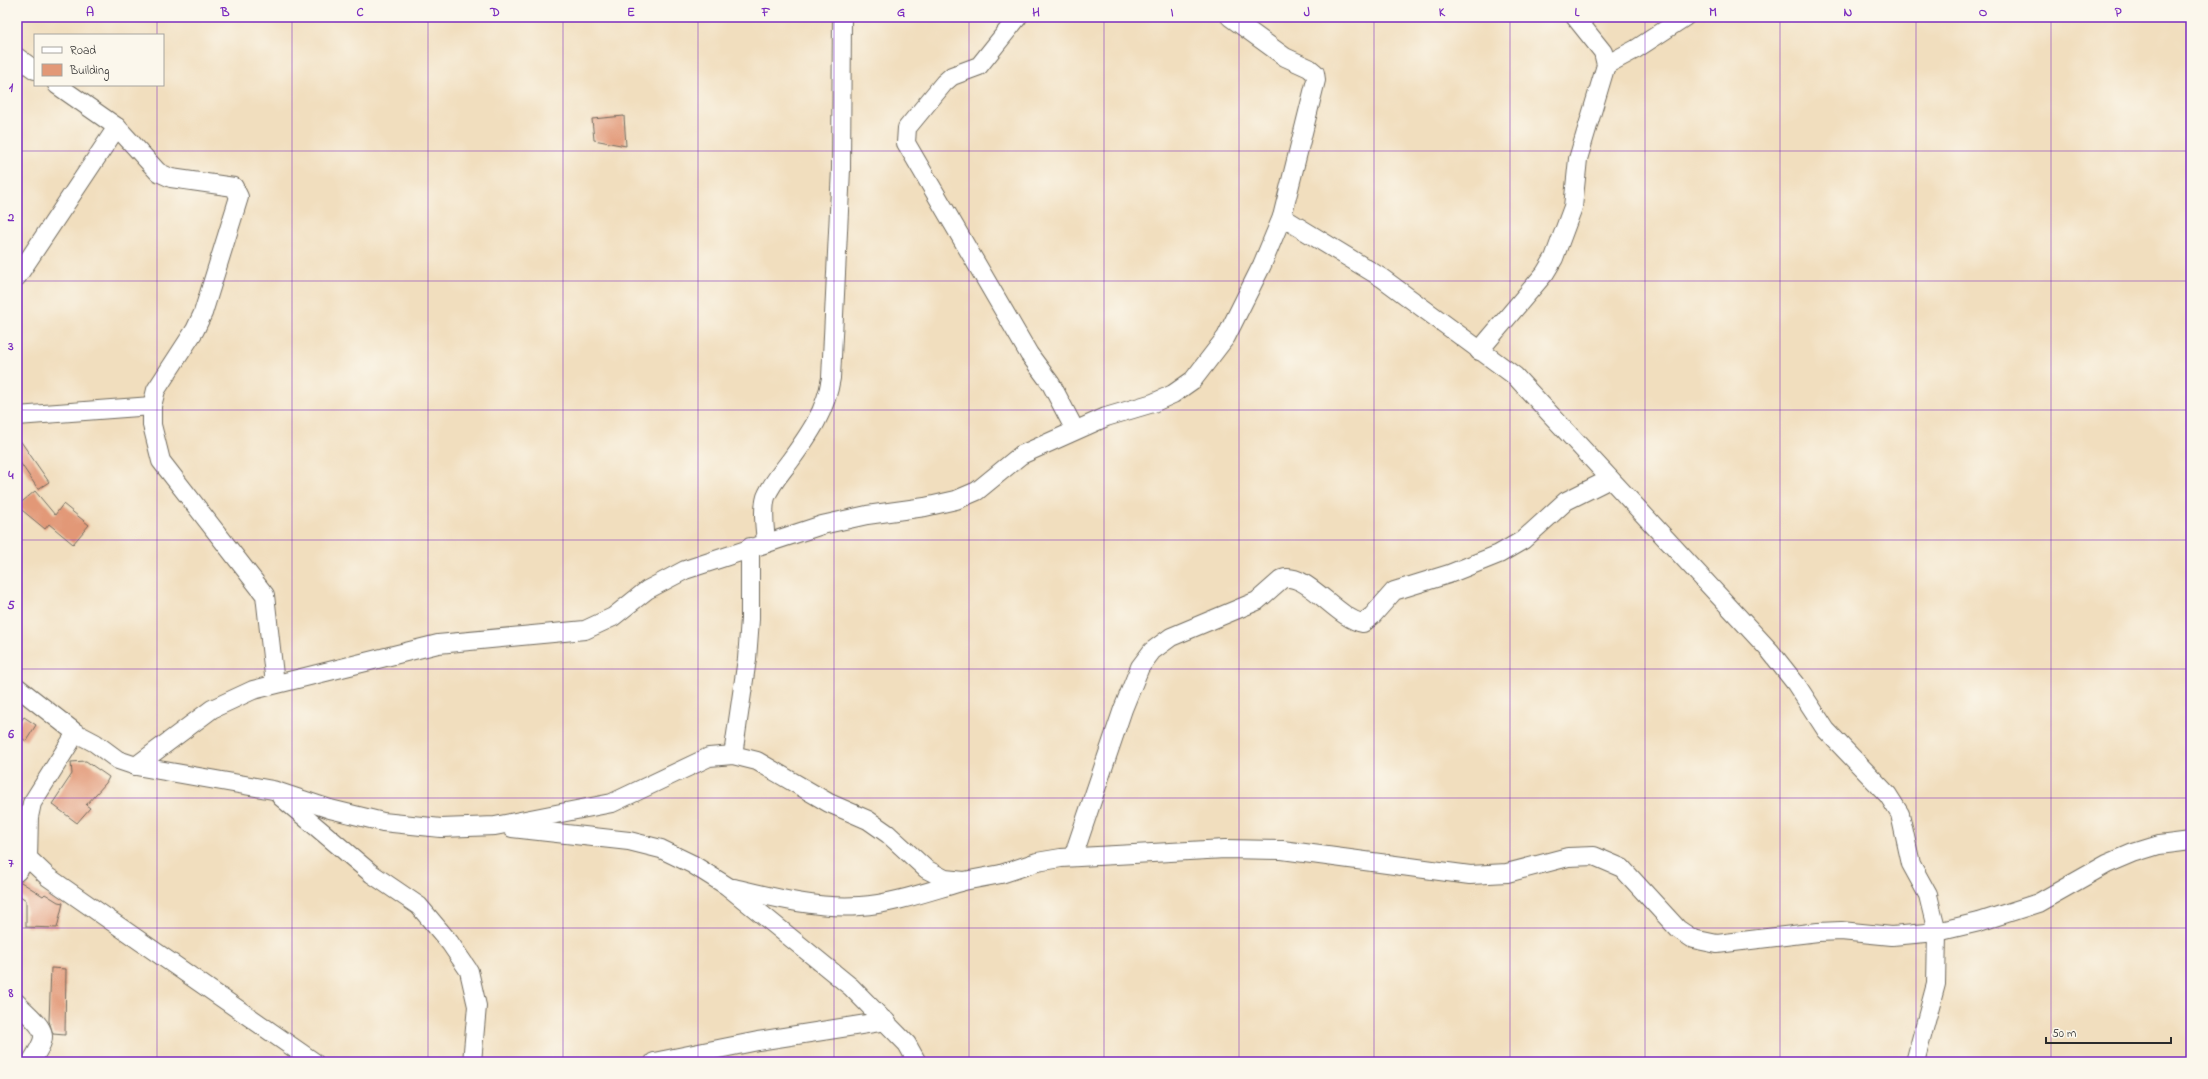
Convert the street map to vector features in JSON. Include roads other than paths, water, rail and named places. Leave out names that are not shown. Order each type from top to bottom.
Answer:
[{"type":"street","points":[[733,754],[750,627],[758,545],[766,497],[774,482],[809,436],[820,417],[828,396],[831,378],[841,169],[842,17]]},
{"type":"street","points":[[1018,17],[978,66],[952,76],[944,83],[907,128],[906,143],[1029,354],[1050,384],[1075,430]]},
{"type":"street","points":[[136,766],[212,709],[253,690],[438,644],[585,630],[613,618],[647,590],[663,580],[758,545],[822,525],[867,515],[924,507],[956,500],[977,491],[1021,455],[1106,417],[1153,403],[1173,394],[1193,380],[1226,337],[1262,265],[1282,217],[1316,80],[1314,73],[1309,68],[1285,57],[1230,17]]},
{"type":"street","points":[[1479,351],[1545,273],[1554,258],[1573,207],[1578,159],[1606,65],[1603,52],[1575,17]]},
{"type":"street","points":[[1606,65],[1636,49],[1685,17]]},
{"type":"street","points":[[17,57],[34,69]]},
{"type":"street","points":[[58,86],[117,127],[158,172],[171,178],[234,188],[239,197],[203,313],[196,330],[156,390],[152,406],[152,425],[161,461],[265,595],[275,684]]},
{"type":"street","points":[[17,276],[117,127]]},
{"type":"street","points":[[1282,217],[1359,263],[1515,376],[1770,651],[1796,684],[1826,730],[1888,795],[1900,814],[1911,864],[1928,895],[1937,932],[1936,984],[1915,1062]]},
{"type":"street","points":[[17,416],[152,406]]},
{"type":"street","points":[[1073,857],[1123,709],[1140,667],[1152,651],[1171,637],[1257,601],[1286,577],[1300,581],[1347,618],[1363,623],[1372,616],[1394,591],[1408,585],[1449,574],[1499,554],[1523,540],[1566,501],[1610,479]]},
{"type":"street","points":[[17,687],[76,733],[95,743],[118,760],[136,766],[273,790],[330,810],[383,822],[441,828],[495,826],[629,841],[661,849],[692,864],[727,886],[851,987],[907,1044],[917,1062]]},
{"type":"street","points":[[17,872],[28,858],[29,817],[32,803],[76,733]]},
{"type":"street","points":[[495,826],[612,802],[635,793],[709,757],[733,754],[756,761],[828,803],[868,820],[888,834],[926,869],[945,878],[964,881]]},
{"type":"street","points":[[273,790],[372,874],[419,906],[450,943],[469,972],[477,1006],[472,1062]]},
{"type":"street","points":[[727,886],[784,900],[815,905],[861,906],[916,895],[964,881],[1001,874],[1037,862],[1073,857],[1224,849],[1282,850],[1470,875],[1507,873],[1568,857],[1594,856],[1622,868],[1678,929],[1693,939],[1717,944],[1818,932],[1841,931],[1892,936],[1937,932],[1986,920],[2038,903],[2107,864],[2133,853],[2159,845],[2191,841]]},
{"type":"street","points":[[28,858],[48,877],[314,1062]]},
{"type":"street","points":[[17,1003],[41,1027],[43,1038],[41,1045],[31,1062]]},
{"type":"street","points":[[654,1062],[758,1040],[886,1021]]}]
